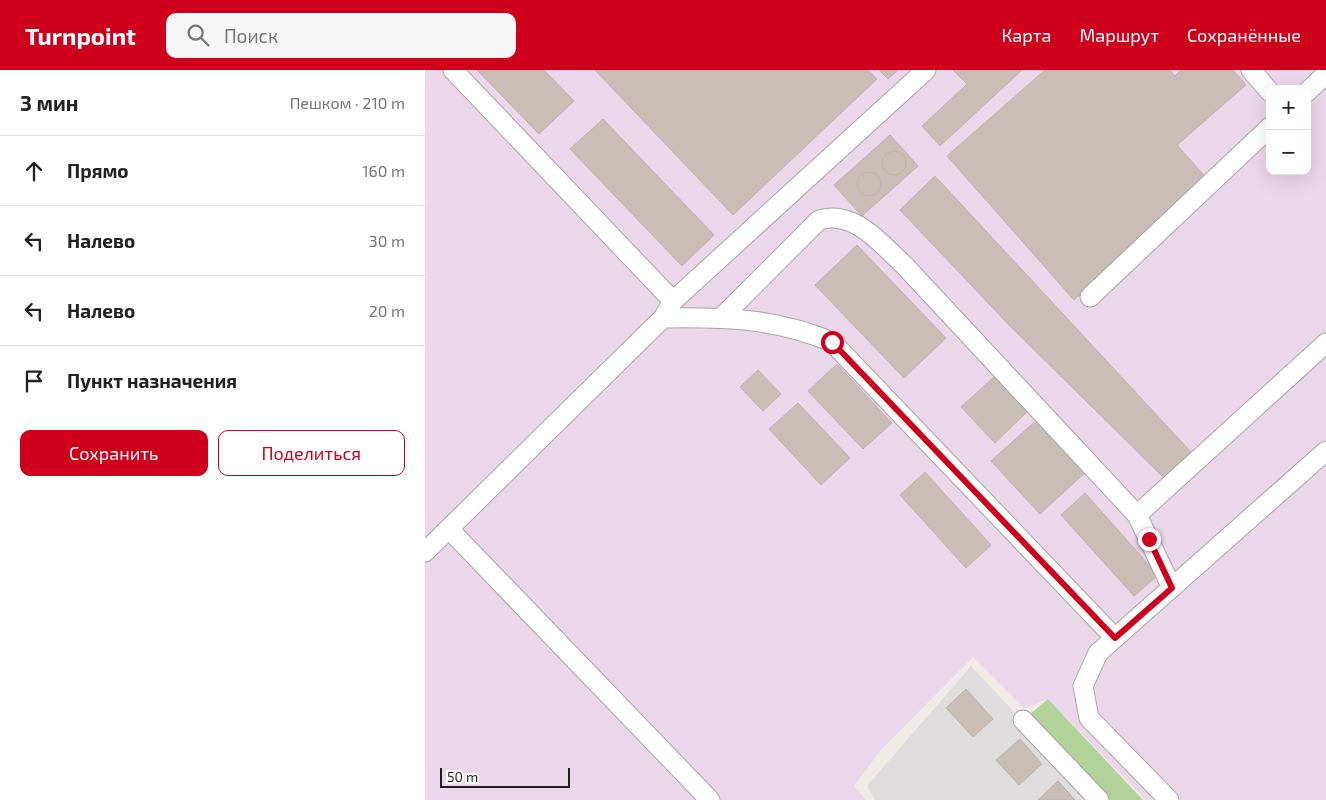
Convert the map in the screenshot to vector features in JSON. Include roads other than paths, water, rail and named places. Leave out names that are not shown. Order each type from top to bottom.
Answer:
[{"type":"lane","points":[[453,70],[673,301]]},
{"type":"lane","points":[[425,552],[663,318],[673,301],[926,70]]},
{"type":"lane","points":[[1251,70],[1266,87]]},
{"type":"lane","points":[[1311,88],[1326,74]]},
{"type":"lane","points":[[1090,297],[1267,130]]},
{"type":"lane","points":[[722,317],[819,220],[830,217],[846,219],[872,235],[904,265],[1137,515],[1172,588]]},
{"type":"lane","points":[[663,318],[722,317],[789,326],[832,342],[1115,638]]},
{"type":"lane","points":[[1137,515],[1326,343]]},
{"type":"lane","points":[[1169,800],[1089,718],[1083,686],[1098,653],[1326,451]]},
{"type":"lane","points":[[449,529],[710,800]]},
{"type":"lane","points":[[1023,720],[1099,800]]}]
